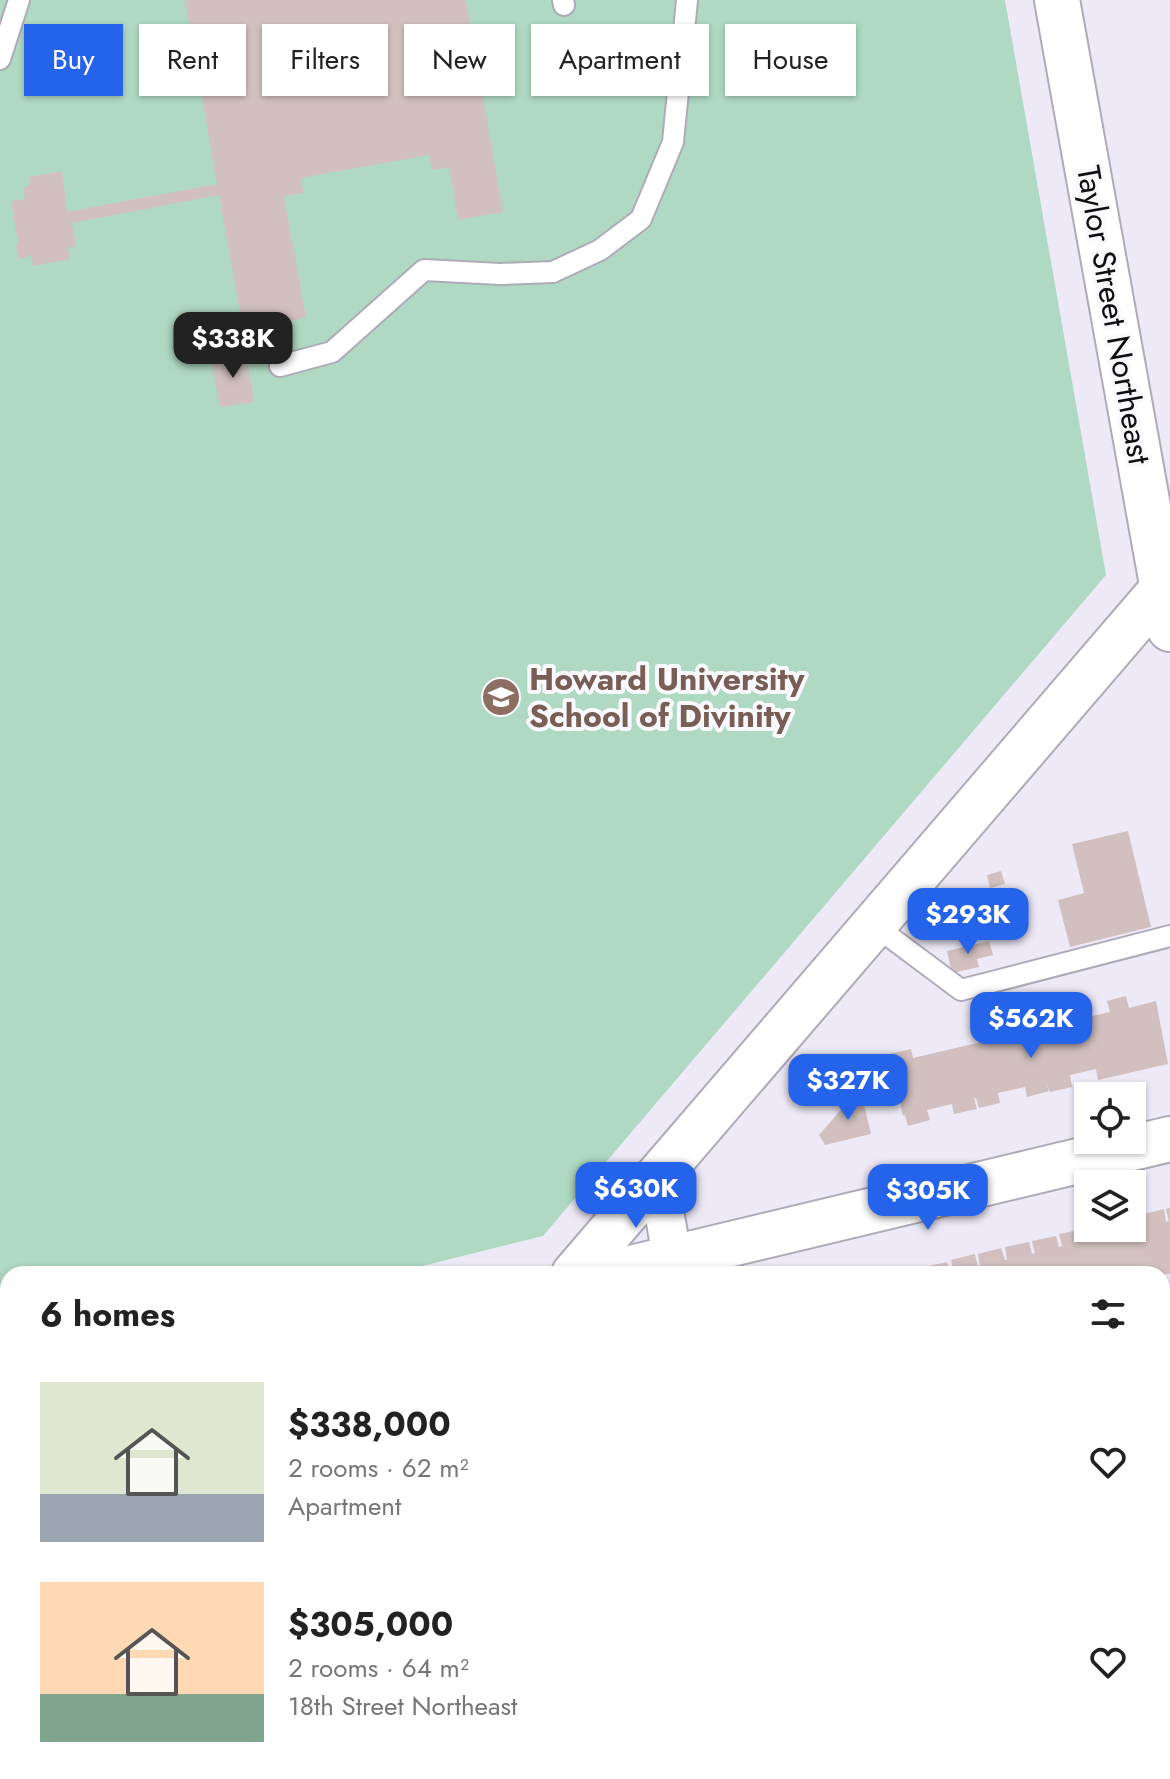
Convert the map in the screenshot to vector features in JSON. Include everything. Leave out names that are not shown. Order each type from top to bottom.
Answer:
[{"type":"street","name":"Taylor Street Northeast","points":[[1057,0],[1168,599]]},
{"type":"street","points":[[581,1266],[874,925],[1168,599]]},
{"type":"street","points":[[651,1184],[663,1205],[673,1266],[1170,1139]]},
{"type":"lane","points":[[0,59],[19,0]]},
{"type":"lane","points":[[280,366],[332,352],[424,270],[500,274],[553,272],[600,250],[641,219],[673,142],[687,0]]},
{"type":"lane","points":[[874,925],[961,990],[1170,936]]},
{"type":"green space","name":"Howard University School of Divinity","points":[[0,0],[1005,0],[1106,575],[543,1236],[422,1266],[0,1266]]},
{"type":"building","points":[[185,0],[466,0],[470,24],[404,24],[404,96],[483,96],[503,212],[458,220],[449,167],[432,170],[429,155],[301,178],[304,193],[284,196],[306,318],[243,329],[219,195],[72,223],[76,246],[68,248],[70,259],[33,266],[31,255],[22,259],[17,256],[18,243],[11,201],[25,199],[23,188],[30,186],[29,177],[62,171],[67,212],[217,184],[202,96],[246,96],[246,24],[189,24]]},
{"type":"building","points":[[246,352],[254,402],[220,407],[211,358]]},
{"type":"building","points":[[1128,831],[1151,927],[1070,947],[1058,900],[1084,893],[1072,844]]},
{"type":"building","points":[[1001,871],[1005,884],[990,888],[987,875]]},
{"type":"building","points":[[980,918],[983,929],[972,932],[969,921]]},
{"type":"building","points":[[989,941],[993,955],[977,959],[979,967],[952,973],[947,951]]},
{"type":"building","points":[[1126,996],[1129,1008],[1156,1001],[1168,1064],[1098,1080],[1096,1069],[1070,1075],[1072,1087],[1050,1092],[1046,1082],[1049,1091],[1027,1097],[1025,1087],[998,1093],[1000,1103],[979,1108],[974,1098],[977,1109],[954,1114],[952,1104],[927,1110],[930,1120],[908,1126],[889,1054],[911,1049],[913,1058],[1037,1029],[1033,1011],[1053,1006],[1057,1024],[1110,1012],[1107,1001]]},
{"type":"building","points":[[860,1088],[871,1134],[825,1145],[819,1135]]},
{"type":"building","points":[[1170,1208],[1170,1266],[980,1266],[978,1254],[1001,1248],[1007,1260],[1005,1247],[1029,1242],[1032,1254],[1035,1253],[1032,1241],[1056,1236],[1059,1247],[1062,1246],[1059,1234],[1074,1231],[1074,1242],[1146,1242],[1146,1214],[1164,1209],[1166,1222],[1169,1221],[1166,1209]]},
{"type":"building","points":[[975,1254],[978,1266],[952,1266],[951,1260]]},
{"type":"place","name":"Howard University School of Divinity","points":[[501,697]]}]
